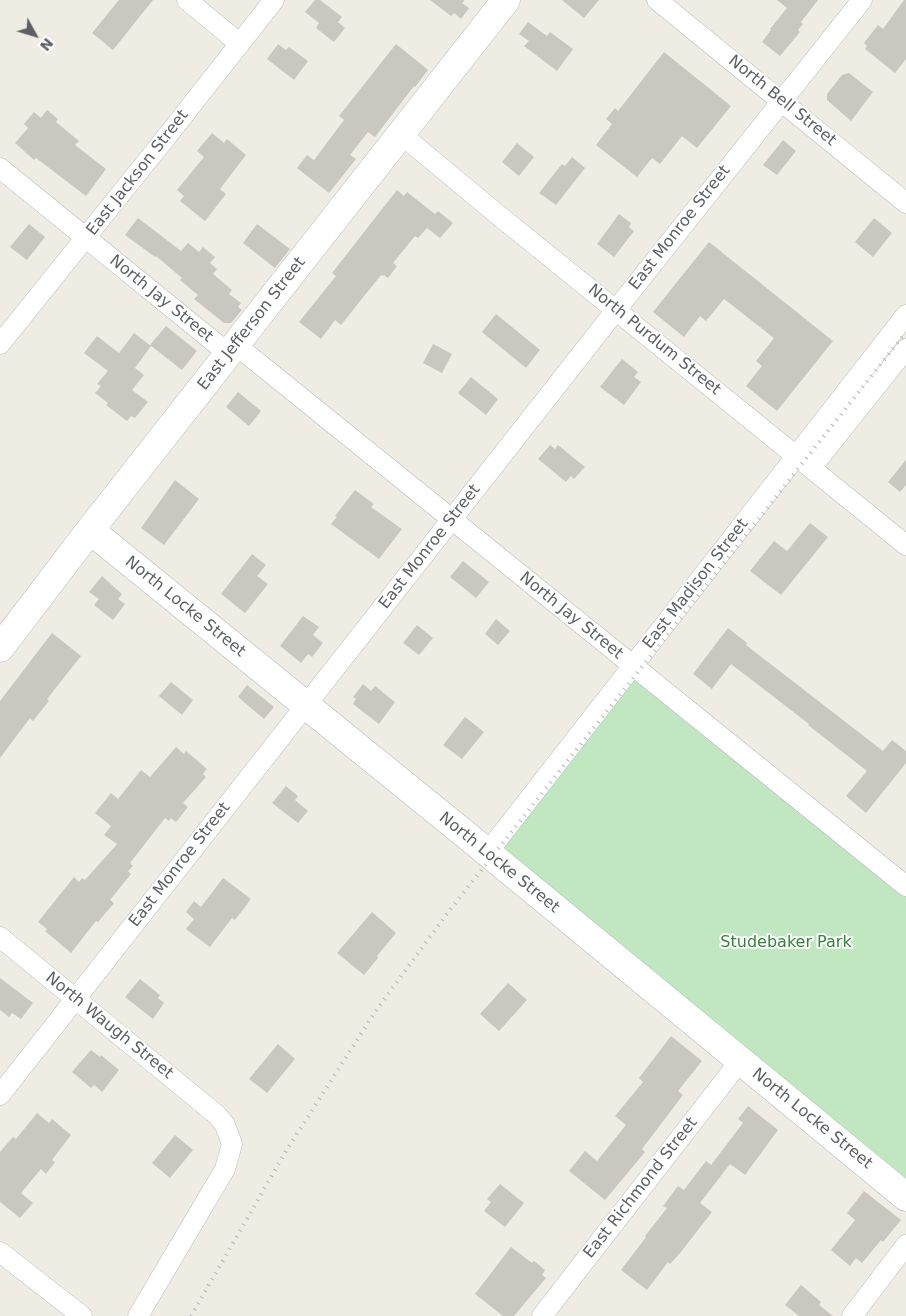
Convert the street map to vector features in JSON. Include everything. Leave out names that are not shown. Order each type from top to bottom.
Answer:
[{"type":"street","points":[[187,0],[240,44]]},
{"type":"street","name":"East Jackson Street","points":[[0,344],[274,0]]},
{"type":"street","name":"East Jefferson Street","points":[[0,648],[90,530],[402,135],[506,0]]},
{"type":"street","name":"North Bell Street","points":[[657,0],[906,203]]},
{"type":"street","name":"East Monroe Street","points":[[0,1095],[616,310],[862,0]]},
{"type":"street","name":"North Purdum Street","points":[[402,135],[906,545]]},
{"type":"street","name":"North Jay Street","points":[[0,168],[86,238],[452,520],[906,886]]},
{"type":"street","name":"East Madison Street","points":[[804,462],[906,315]]},
{"type":"street","name":"East Madison Street","points":[[487,853],[632,666],[804,462],[906,349]]},
{"type":"street","name":"North Locke Street","points":[[90,530],[906,1196]]},
{"type":"street","name":"North Waugh Street","points":[[0,937],[217,1115],[225,1125],[232,1144],[225,1169],[138,1316]]},
{"type":"street","name":"East Richmond Street","points":[[542,1316],[740,1060]]},
{"type":"street","points":[[852,1316],[906,1245]]},
{"type":"street","points":[[0,1252],[82,1316]]},
{"type":"green space","name":"Studebaker Park","points":[[639,671],[906,886],[906,1196],[487,853]]},
{"type":"building","points":[[119,0],[153,0],[113,50],[92,33]]},
{"type":"building","points":[[315,0],[320,0],[342,17],[338,22],[345,28],[334,42],[316,28],[319,23],[305,12]]},
{"type":"building","points":[[430,0],[465,0],[462,3],[469,8],[461,19],[454,13],[451,16]]},
{"type":"building","points":[[562,0],[599,0],[584,18]]},
{"type":"building","points":[[777,0],[818,0],[801,22],[803,24],[798,30],[800,32],[780,56],[762,42],[787,8]]},
{"type":"building","points":[[904,0],[906,0],[906,59],[895,73],[865,49],[867,46],[864,43],[878,25],[883,29]]},
{"type":"building","points":[[528,22],[547,36],[550,32],[573,49],[557,71],[524,46],[529,41],[519,34]]},
{"type":"building","points":[[278,44],[286,50],[289,47],[308,61],[294,80],[267,59]]},
{"type":"building","points":[[396,44],[428,70],[375,137],[368,132],[350,155],[356,159],[329,193],[297,168],[307,155],[314,160],[344,120],[339,116]]},
{"type":"building","points":[[664,52],[731,106],[697,148],[682,136],[660,164],[652,158],[637,177],[596,145],[612,124],[606,119],[615,108],[618,111]]},
{"type":"building","points":[[849,73],[873,92],[851,121],[827,100],[827,94],[842,75]]},
{"type":"building","points":[[47,110],[58,119],[56,122],[79,141],[75,145],[106,169],[86,196],[36,158],[34,160],[15,143],[28,128],[24,124],[34,112],[41,118]]},
{"type":"building","points":[[212,133],[224,143],[227,139],[246,155],[220,189],[226,194],[205,221],[180,201],[184,196],[177,190],[204,157],[197,151]]},
{"type":"building","points":[[783,140],[796,151],[777,175],[763,165]]},
{"type":"building","points":[[517,143],[534,157],[519,176],[502,162]]},
{"type":"building","points":[[572,157],[585,168],[556,205],[539,193],[562,164],[565,166]]},
{"type":"building","points":[[397,190],[404,196],[407,192],[435,214],[438,211],[453,223],[440,238],[427,228],[418,238],[415,236],[393,263],[397,266],[388,278],[381,275],[341,325],[335,320],[321,339],[299,322],[336,276],[332,273]]},
{"type":"building","points":[[619,214],[631,223],[629,227],[634,231],[614,257],[597,244]]},
{"type":"building","points":[[138,218],[181,251],[188,243],[199,252],[203,247],[215,257],[210,263],[217,269],[213,274],[232,290],[229,294],[241,303],[238,307],[242,310],[231,323],[224,323],[194,299],[198,295],[180,280],[182,278],[156,256],[125,235]]},
{"type":"building","points":[[874,218],[892,233],[873,257],[855,242]]},
{"type":"building","points":[[29,224],[45,237],[27,260],[10,247]]},
{"type":"building","points":[[257,224],[290,249],[275,268],[243,243]]},
{"type":"building","points":[[709,242],[833,341],[777,411],[746,386],[762,366],[756,361],[774,338],[724,299],[706,321],[700,316],[684,337],[653,312]]},
{"type":"building","points":[[496,314],[540,350],[526,368],[482,332]]},
{"type":"building","points":[[166,326],[197,351],[182,370],[150,345]]},
{"type":"building","points":[[134,333],[151,346],[135,368],[144,375],[132,390],[148,402],[135,418],[131,416],[127,421],[106,405],[108,403],[95,393],[101,386],[97,384],[108,371],[84,353],[97,336],[119,353]]},
{"type":"building","points":[[433,344],[452,354],[442,373],[423,363]]},
{"type":"building","points":[[622,359],[638,372],[634,377],[641,382],[624,405],[600,387]]},
{"type":"building","points":[[471,377],[498,399],[486,415],[458,393]]},
{"type":"building","points":[[238,392],[261,411],[249,426],[226,407]]},
{"type":"building","points":[[550,445],[555,449],[558,445],[585,467],[574,479],[571,476],[566,482],[538,459]]},
{"type":"building","points":[[906,460],[906,485],[900,492],[888,482]]},
{"type":"building","points":[[175,480],[199,499],[164,545],[141,528]]},
{"type":"building","points":[[355,490],[374,504],[371,507],[402,529],[379,559],[331,524]]},
{"type":"building","points":[[810,523],[828,537],[781,595],[750,571],[774,541],[787,551]]},
{"type":"building","points":[[252,554],[266,565],[257,576],[268,584],[245,613],[221,594]]},
{"type":"building","points":[[463,561],[489,582],[476,598],[450,577]]},
{"type":"building","points":[[102,576],[122,594],[118,599],[125,604],[113,620],[94,605],[99,599],[89,592]]},
{"type":"building","points":[[303,616],[319,627],[313,635],[323,643],[312,657],[308,654],[301,663],[280,646]]},
{"type":"building","points":[[496,619],[510,631],[498,645],[485,634]]},
{"type":"building","points":[[417,625],[433,638],[419,655],[403,643]]},
{"type":"building","points":[[728,628],[747,643],[746,645],[883,751],[892,740],[906,751],[906,763],[866,813],[846,796],[867,771],[809,724],[731,664],[712,689],[693,674]]},
{"type":"building","points":[[52,633],[81,656],[47,699],[49,701],[33,721],[30,718],[0,758],[0,701]]},
{"type":"building","points":[[171,682],[193,700],[182,715],[159,696]]},
{"type":"building","points":[[363,684],[371,691],[375,686],[395,702],[379,724],[353,704],[356,699],[353,697]]},
{"type":"building","points":[[247,685],[274,707],[264,719],[238,697]]},
{"type":"building","points":[[465,717],[484,732],[462,759],[443,745]]},
{"type":"building","points":[[176,747],[184,754],[186,751],[207,769],[203,774],[206,777],[183,803],[188,807],[176,822],[171,818],[169,821],[165,818],[130,863],[133,866],[128,871],[131,874],[110,900],[114,903],[98,922],[96,921],[71,953],[45,931],[47,929],[38,922],[74,877],[79,882],[82,878],[85,880],[117,844],[104,835],[111,826],[95,813],[111,793],[118,799],[141,770],[150,777]]},
{"type":"building","points":[[286,786],[298,796],[295,800],[308,811],[298,823],[272,803]]},
{"type":"building","points":[[223,878],[251,899],[235,920],[232,918],[210,947],[186,929],[194,919],[186,912],[194,901],[201,907]]},
{"type":"building","points":[[372,912],[396,933],[364,975],[337,953]]},
{"type":"building","points":[[0,978],[33,1003],[21,1019],[12,1013],[9,1017],[0,1010]]},
{"type":"building","points":[[140,979],[160,995],[158,998],[164,1003],[153,1019],[125,997]]},
{"type":"building","points":[[508,983],[527,1000],[499,1031],[480,1014]]},
{"type":"building","points":[[671,1036],[702,1061],[678,1091],[683,1095],[642,1149],[645,1152],[605,1200],[569,1171],[585,1151],[597,1161],[626,1125],[615,1116],[643,1082],[639,1078]]},
{"type":"building","points":[[278,1044],[295,1059],[267,1093],[249,1079]]},
{"type":"building","points":[[91,1050],[100,1057],[101,1055],[119,1070],[102,1092],[94,1085],[91,1088],[72,1072]]},
{"type":"building","points":[[748,1106],[778,1130],[745,1175],[730,1164],[700,1203],[712,1212],[681,1252],[670,1264],[668,1262],[647,1290],[621,1270],[667,1208],[663,1206],[678,1186],[684,1190],[706,1161],[711,1165],[743,1123],[738,1119]]},
{"type":"building","points":[[37,1113],[49,1123],[52,1119],[71,1135],[52,1160],[55,1162],[46,1174],[41,1169],[21,1193],[33,1203],[20,1218],[0,1202],[0,1152],[13,1137],[16,1139]]},
{"type":"building","points":[[175,1135],[193,1150],[170,1178],[152,1163]]},
{"type":"building","points":[[500,1184],[524,1203],[505,1227],[484,1211],[491,1202],[487,1199]]},
{"type":"building","points":[[864,1191],[901,1220],[862,1263],[856,1258],[850,1266],[831,1250],[855,1220],[847,1213]]},
{"type":"building","points":[[511,1247],[545,1270],[542,1275],[546,1278],[514,1316],[503,1316],[475,1294]]},
{"type":"building","points":[[801,1285],[821,1302],[819,1305],[833,1316],[799,1316],[785,1305]]},
{"type":"railway","points":[[191,1316],[286,1151],[375,1012],[449,911],[906,332]]}]
